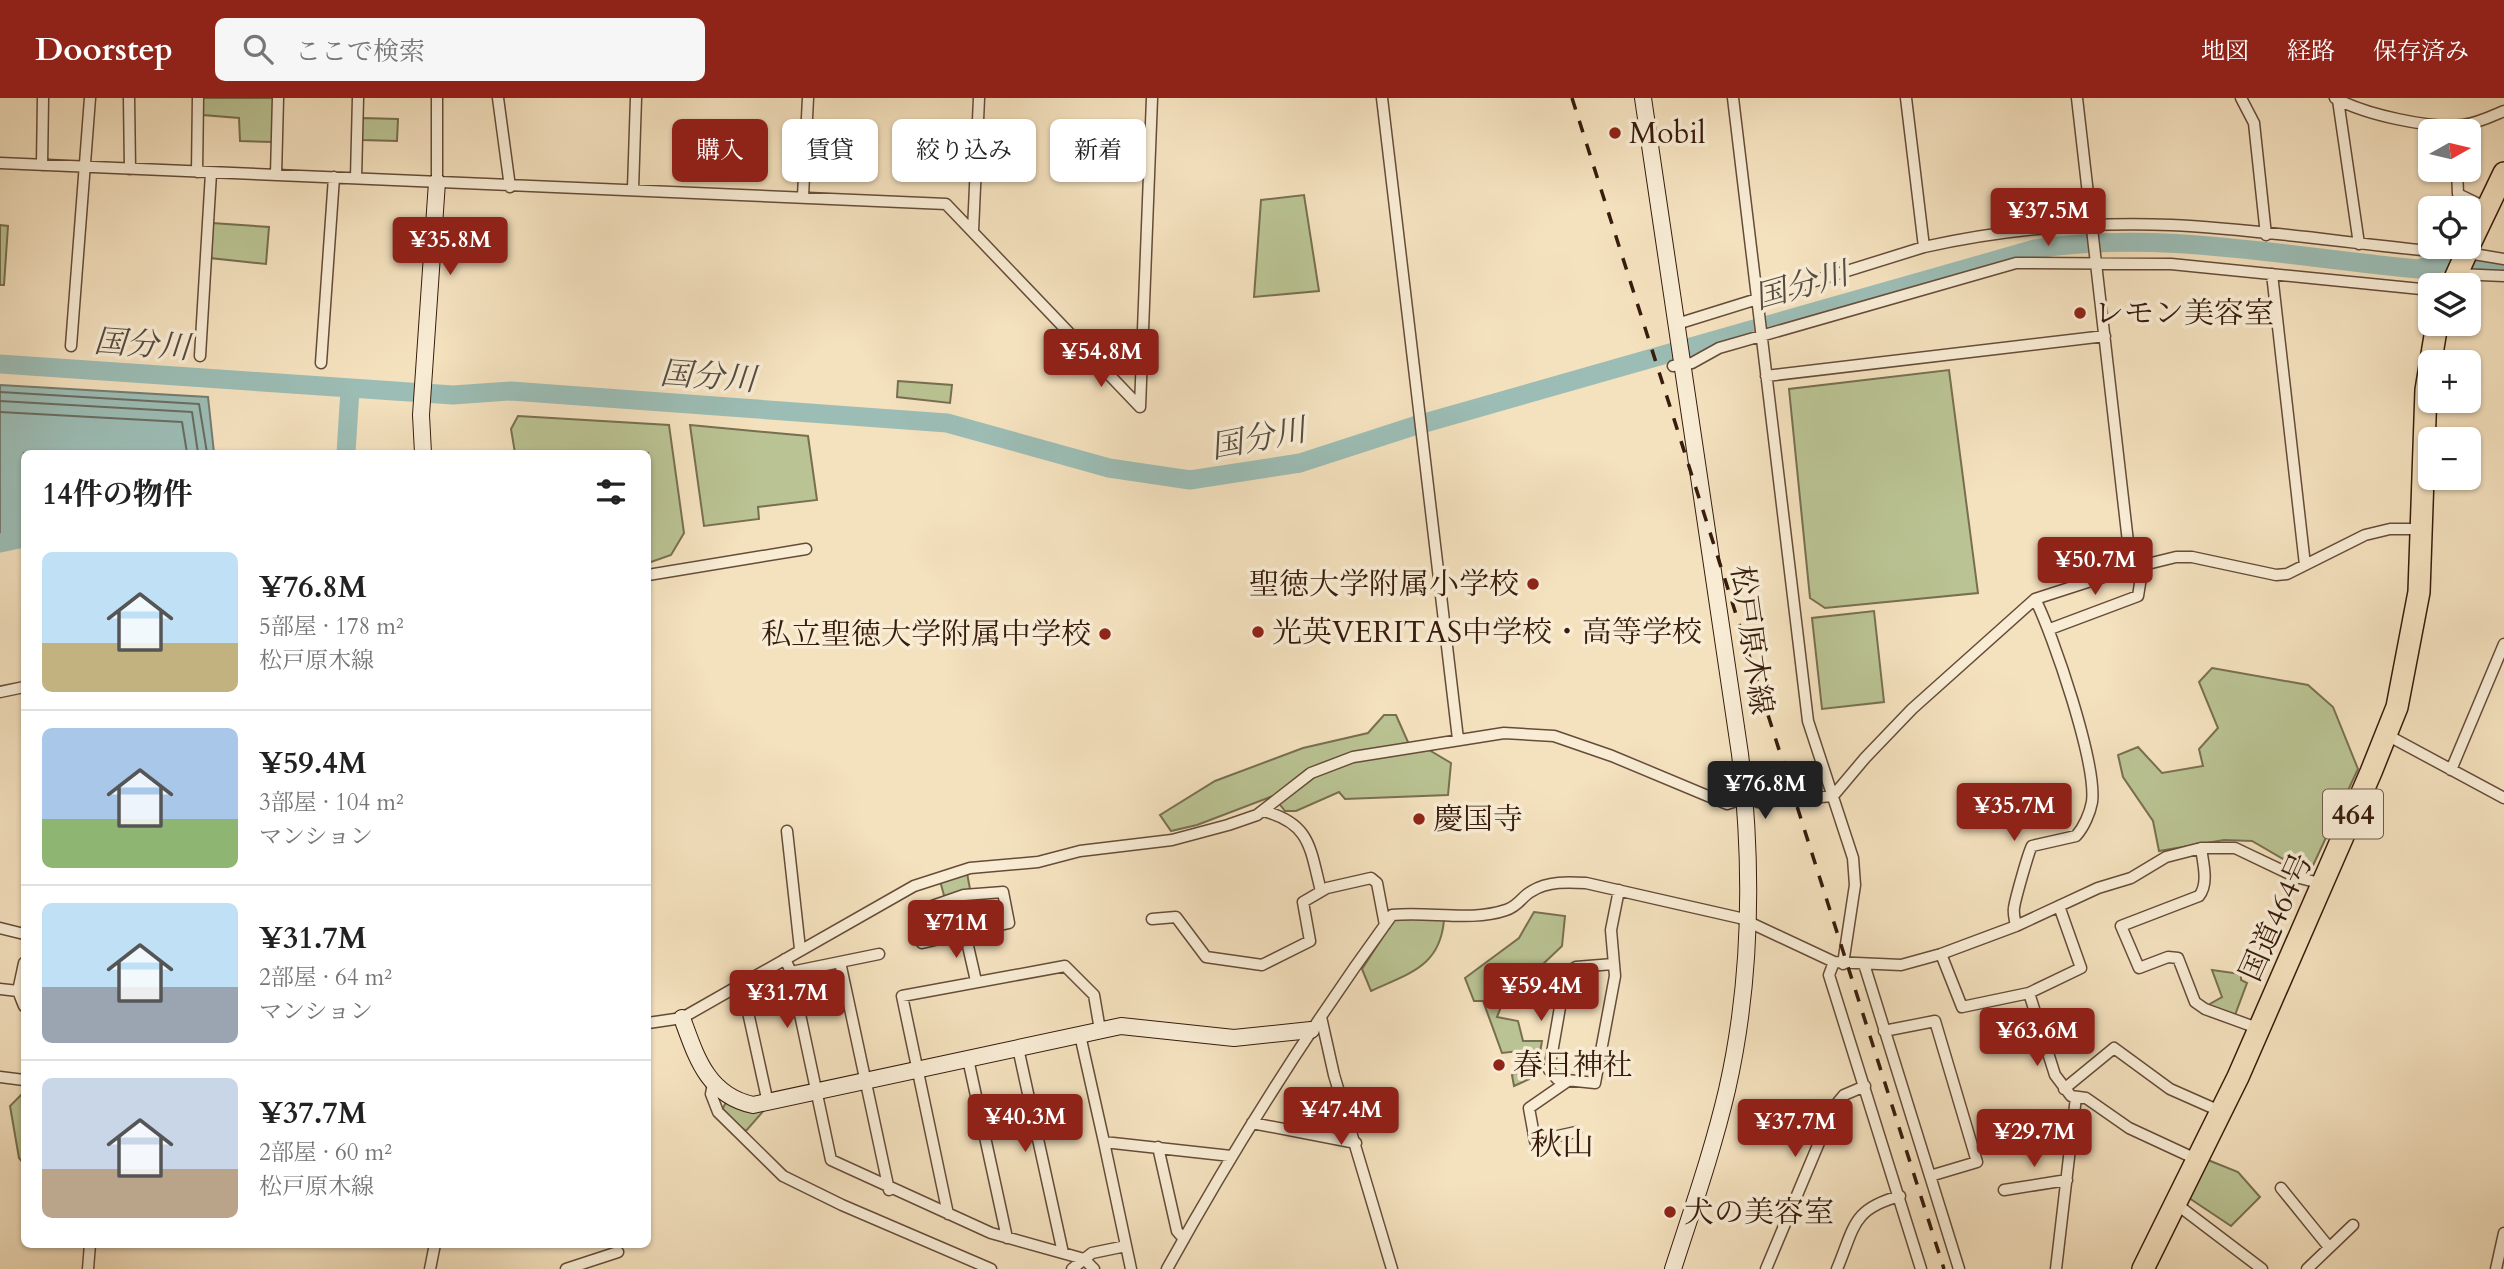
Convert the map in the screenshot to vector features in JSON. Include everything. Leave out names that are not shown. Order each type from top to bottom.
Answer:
[{"type":"highway","points":[[2481,221],[2504,173]]},
{"type":"highway","name":"国道464号","points":[[2143,1269],[2222,1112],[2260,1029],[2387,735],[2402,688],[2414,626],[2423,529],[2426,390],[2435,336]]},
{"type":"main road","name":"松戸原木線","points":[[1643,98],[1677,324],[1678,365],[1745,798],[1749,922],[1742,1004],[1727,1089],[1673,1269]]},
{"type":"main road","points":[[424,450],[421,415],[437,182]]},
{"type":"main road","points":[[682,1018],[699,1065],[713,1084],[741,1102],[768,1103],[1100,1030],[1129,1026],[1234,1038],[1311,1030]]},
{"type":"street","points":[[42,165],[43,98]]},
{"type":"street","points":[[71,346],[90,98]]},
{"type":"street","points":[[129,98],[130,169]]},
{"type":"street","points":[[197,172],[198,98]]},
{"type":"street","points":[[276,175],[278,98]]},
{"type":"street","points":[[356,178],[358,98]]},
{"type":"street","points":[[437,98],[437,182]]},
{"type":"street","points":[[498,98],[510,187]]},
{"type":"street","points":[[633,189],[636,98]]},
{"type":"street","points":[[803,196],[808,98]]},
{"type":"street","points":[[973,231],[979,98]]},
{"type":"street","points":[[0,163],[946,204],[1140,407],[1152,98]]},
{"type":"street","points":[[1382,98],[1458,739]]},
{"type":"street","points":[[1732,98],[1808,721],[1853,858],[1856,877],[1838,963],[1829,975],[1921,1269]]},
{"type":"street","points":[[1906,98],[1924,247]]},
{"type":"street","points":[[2077,98],[2131,568]]},
{"type":"street","points":[[2241,98],[2254,123],[2266,235]]},
{"type":"street","points":[[2359,244],[2337,99],[2384,115],[2418,121]]},
{"type":"street","points":[[2482,121],[2504,111]]},
{"type":"street","points":[[200,356],[211,173]]},
{"type":"street","points":[[321,363],[334,177]]},
{"type":"street","points":[[2458,182],[2458,194],[2487,208]]},
{"type":"street","points":[[1677,324],[1924,247],[2006,232],[2173,225],[2359,244],[2418,247]]},
{"type":"street","points":[[2481,253],[2504,259]]},
{"type":"street","points":[[1678,365],[1697,361],[1719,348],[2002,265],[2097,258],[2418,289]]},
{"type":"street","points":[[2272,274],[2305,565]]},
{"type":"street","points":[[2481,278],[2504,276]]},
{"type":"street","points":[[1766,376],[2105,336]]},
{"type":"street","points":[[1758,802],[1833,796],[1864,758],[1912,709],[2035,599],[2131,568],[2192,557],[2276,575],[2287,574],[2376,531],[2423,529]]},
{"type":"street","points":[[651,575],[807,549]]},
{"type":"street","points":[[2050,629],[2138,596],[2143,565]]},
{"type":"street","points":[[2016,926],[2014,910],[2025,873],[2027,852],[2032,846],[2076,836],[2092,801],[2079,730],[2050,629],[2035,599]]},
{"type":"street","points":[[2451,770],[2504,644]]},
{"type":"street","points":[[0,692],[21,688]]},
{"type":"street","points":[[651,1023],[682,1018],[914,886],[970,868],[1038,862],[1080,851],[1172,840],[1228,825],[1263,811],[1311,773],[1353,757],[1504,733],[1554,736],[1612,756],[1727,804],[1733,802]]},
{"type":"street","points":[[2387,735],[2504,798]]},
{"type":"street","points":[[1263,811],[1282,815],[1302,831],[1307,839],[1321,891]]},
{"type":"street","points":[[787,831],[800,949]]},
{"type":"street","points":[[2201,848],[2204,880],[2203,891],[2199,896],[2121,926],[2139,968],[2168,957],[2178,958],[2195,1002],[2205,1009],[2260,1029]]},
{"type":"street","points":[[1167,1269],[1231,1156],[1311,1030],[1392,915],[1477,915],[1506,911],[1520,904],[1535,889],[1557,883],[1586,883],[1749,922],[1838,963],[1908,964],[2016,926],[2130,878],[2166,857],[2201,848],[2235,848],[2296,877],[2323,884]]},
{"type":"street","points":[[1152,919],[1176,917],[1206,957],[1262,965],[1310,941],[1302,906],[1321,891],[1347,881],[1371,878],[1377,883],[1385,925]]},
{"type":"street","points":[[1613,964],[1576,967],[1566,973],[1549,1070],[1556,1079],[1595,1083],[1615,976],[1611,930],[1619,890]]},
{"type":"street","points":[[1003,892],[1009,923],[965,933],[922,943],[918,911],[964,895],[1003,892]]},
{"type":"street","points":[[1941,954],[1962,1007],[2029,993],[2081,968],[2059,906]]},
{"type":"street","points":[[0,928],[21,932]]},
{"type":"street","points":[[965,933],[976,981]]},
{"type":"street","points":[[791,972],[879,954]]},
{"type":"street","points":[[785,959],[791,972],[831,1160],[889,1190],[1007,1238],[1084,1259],[1094,1269]]},
{"type":"street","points":[[840,962],[889,1190]]},
{"type":"street","points":[[1864,964],[1959,1269]]},
{"type":"street","points":[[948,1214],[902,996],[1065,966],[1094,995],[1100,1030]]},
{"type":"street","points":[[21,977],[18,991],[21,998]]},
{"type":"street","points":[[742,985],[768,1103]]},
{"type":"street","points":[[0,989],[18,991]]},
{"type":"street","points":[[2029,993],[2054,1075],[2064,1089],[2076,1097],[2086,1098],[2129,1128],[2198,1160]]},
{"type":"street","points":[[1321,1017],[1334,1075],[1392,1269]]},
{"type":"street","points":[[1884,1031],[1936,1021],[1977,1162],[1930,1176]]},
{"type":"street","points":[[1080,1035],[1131,1269]]},
{"type":"street","points":[[1018,1048],[1063,1253]]},
{"type":"street","points":[[2064,1089],[2115,1048],[2170,1089],[2222,1112]]},
{"type":"street","points":[[968,1059],[1007,1238]]},
{"type":"street","points":[[0,1077],[21,1080]]},
{"type":"street","points":[[1568,1081],[1529,1108],[1535,1141],[1576,1132]]},
{"type":"street","points":[[713,1084],[711,1094],[718,1112],[783,1176],[842,1205],[990,1269]]},
{"type":"street","points":[[1766,1269],[1835,1107],[1844,1095],[1865,1086]]},
{"type":"street","points":[[2056,1269],[2076,1097]]},
{"type":"street","points":[[1252,1123],[1356,1143]]},
{"type":"street","points":[[1104,1142],[1231,1156]]},
{"type":"street","points":[[1158,1147],[1177,1231],[1184,1239]]},
{"type":"street","points":[[2004,1189],[2067,1180]]},
{"type":"street","points":[[2281,1188],[2328,1246]]},
{"type":"street","points":[[1837,1269],[1863,1211],[1879,1202],[1900,1196]]},
{"type":"street","points":[[2175,1203],[2262,1269]]},
{"type":"street","points":[[2307,1269],[2328,1246],[2353,1226]]},
{"type":"street","points":[[2496,1269],[2504,1233]]},
{"type":"street","points":[[1072,1269],[1092,1253],[1126,1246]]},
{"type":"street","points":[[88,1269],[90,1248]]},
{"type":"street","points":[[430,1269],[434,1248]]},
{"type":"street","points":[[566,1269],[618,1252]]},
{"type":"green space","points":[[203,98],[273,98],[272,142],[240,141],[239,118],[203,115]]},
{"type":"green space","points":[[362,118],[398,119],[397,141],[362,140]]},
{"type":"green space","points":[[1304,195],[1319,291],[1254,297],[1261,200]]},
{"type":"green space","points":[[212,223],[269,227],[266,264],[210,258]]},
{"type":"green space","points":[[0,225],[8,226],[4,285],[0,285]]},
{"type":"green space","points":[[1949,370],[1978,593],[1825,608],[1810,598],[1789,389]]},
{"type":"green space","points":[[898,381],[952,385],[950,403],[897,397]]},
{"type":"green space","points":[[518,416],[669,425],[684,533],[671,555],[651,562],[651,450],[514,450],[511,429]]},
{"type":"green space","points":[[690,425],[808,436],[817,500],[758,507],[759,519],[704,526]]},
{"type":"green space","points":[[1874,611],[1884,702],[1822,709],[1812,618]]},
{"type":"green space","points":[[2212,668],[2308,685],[2333,707],[2358,769],[2309,874],[2252,841],[2224,840],[2159,851],[2153,821],[2123,777],[2118,755],[2138,747],[2162,773],[2203,766],[2199,749],[2218,728],[2199,682]]},
{"type":"green space","points":[[1384,715],[1396,715],[1411,749],[1429,750],[1451,763],[1448,795],[1345,799],[1339,792],[1296,811],[1285,811],[1273,796],[1197,825],[1171,831],[1160,815],[1215,781],[1303,748],[1368,733]]},
{"type":"green space","points":[[967,873],[970,889],[945,899],[940,881]]},
{"type":"green space","points":[[1534,912],[1565,916],[1562,946],[1521,985],[1507,992],[1497,1017],[1518,1021],[1523,1041],[1542,1041],[1536,1076],[1514,1086],[1512,1075],[1524,1070],[1519,1051],[1502,1053],[1483,1001],[1474,1001],[1465,978],[1519,938]]},
{"type":"green space","points":[[1415,917],[1444,920],[1436,948],[1429,958],[1410,973],[1371,991],[1362,969],[1394,920]]},
{"type":"green space","points":[[2212,970],[2241,974],[2241,980],[2247,983],[2235,1015],[2208,1005],[2222,997]]},
{"type":"green space","points":[[21,1095],[21,1160],[19,1158],[10,1106]]},
{"type":"green space","points":[[726,1102],[766,1108],[746,1131],[721,1112]]},
{"type":"green space","points":[[2208,1160],[2238,1172],[2260,1197],[2231,1226],[2189,1198]]},
{"type":"water","points":[[0,385],[208,397],[214,450],[21,450],[21,533],[0,537]]},
{"type":"waterway","name":"国分川","points":[[0,364],[453,395],[511,391],[947,423],[1109,468],[1190,480],[1300,463],[1414,426],[2035,249],[2130,242],[2227,247],[2419,269],[2440,263],[2504,268]]},
{"type":"waterway","points":[[346,450],[350,390]]},
{"type":"waterway","points":[[0,543],[21,539]]},
{"type":"railway","points":[[1572,98],[1944,1269]]},
{"type":"place","name":"Mobil","points":[[1615,133]]},
{"type":"place","name":"レモン美容室","points":[[2080,313]]},
{"type":"place","name":"聖徳大学附属小学校","points":[[1533,584]]},
{"type":"place","name":"光英VERITAS中学校・高等学校","points":[[1258,632]]},
{"type":"place","name":"私立聖徳大学附属中学校","points":[[1105,634]]},
{"type":"place","name":"慶国寺","points":[[1419,819]]},
{"type":"place","name":"春日神社","points":[[1499,1065]]},
{"type":"place","name":"犬の美容室","points":[[1670,1212]]},
{"type":"district","name":"秋山","points":[[1562,1144]]}]
